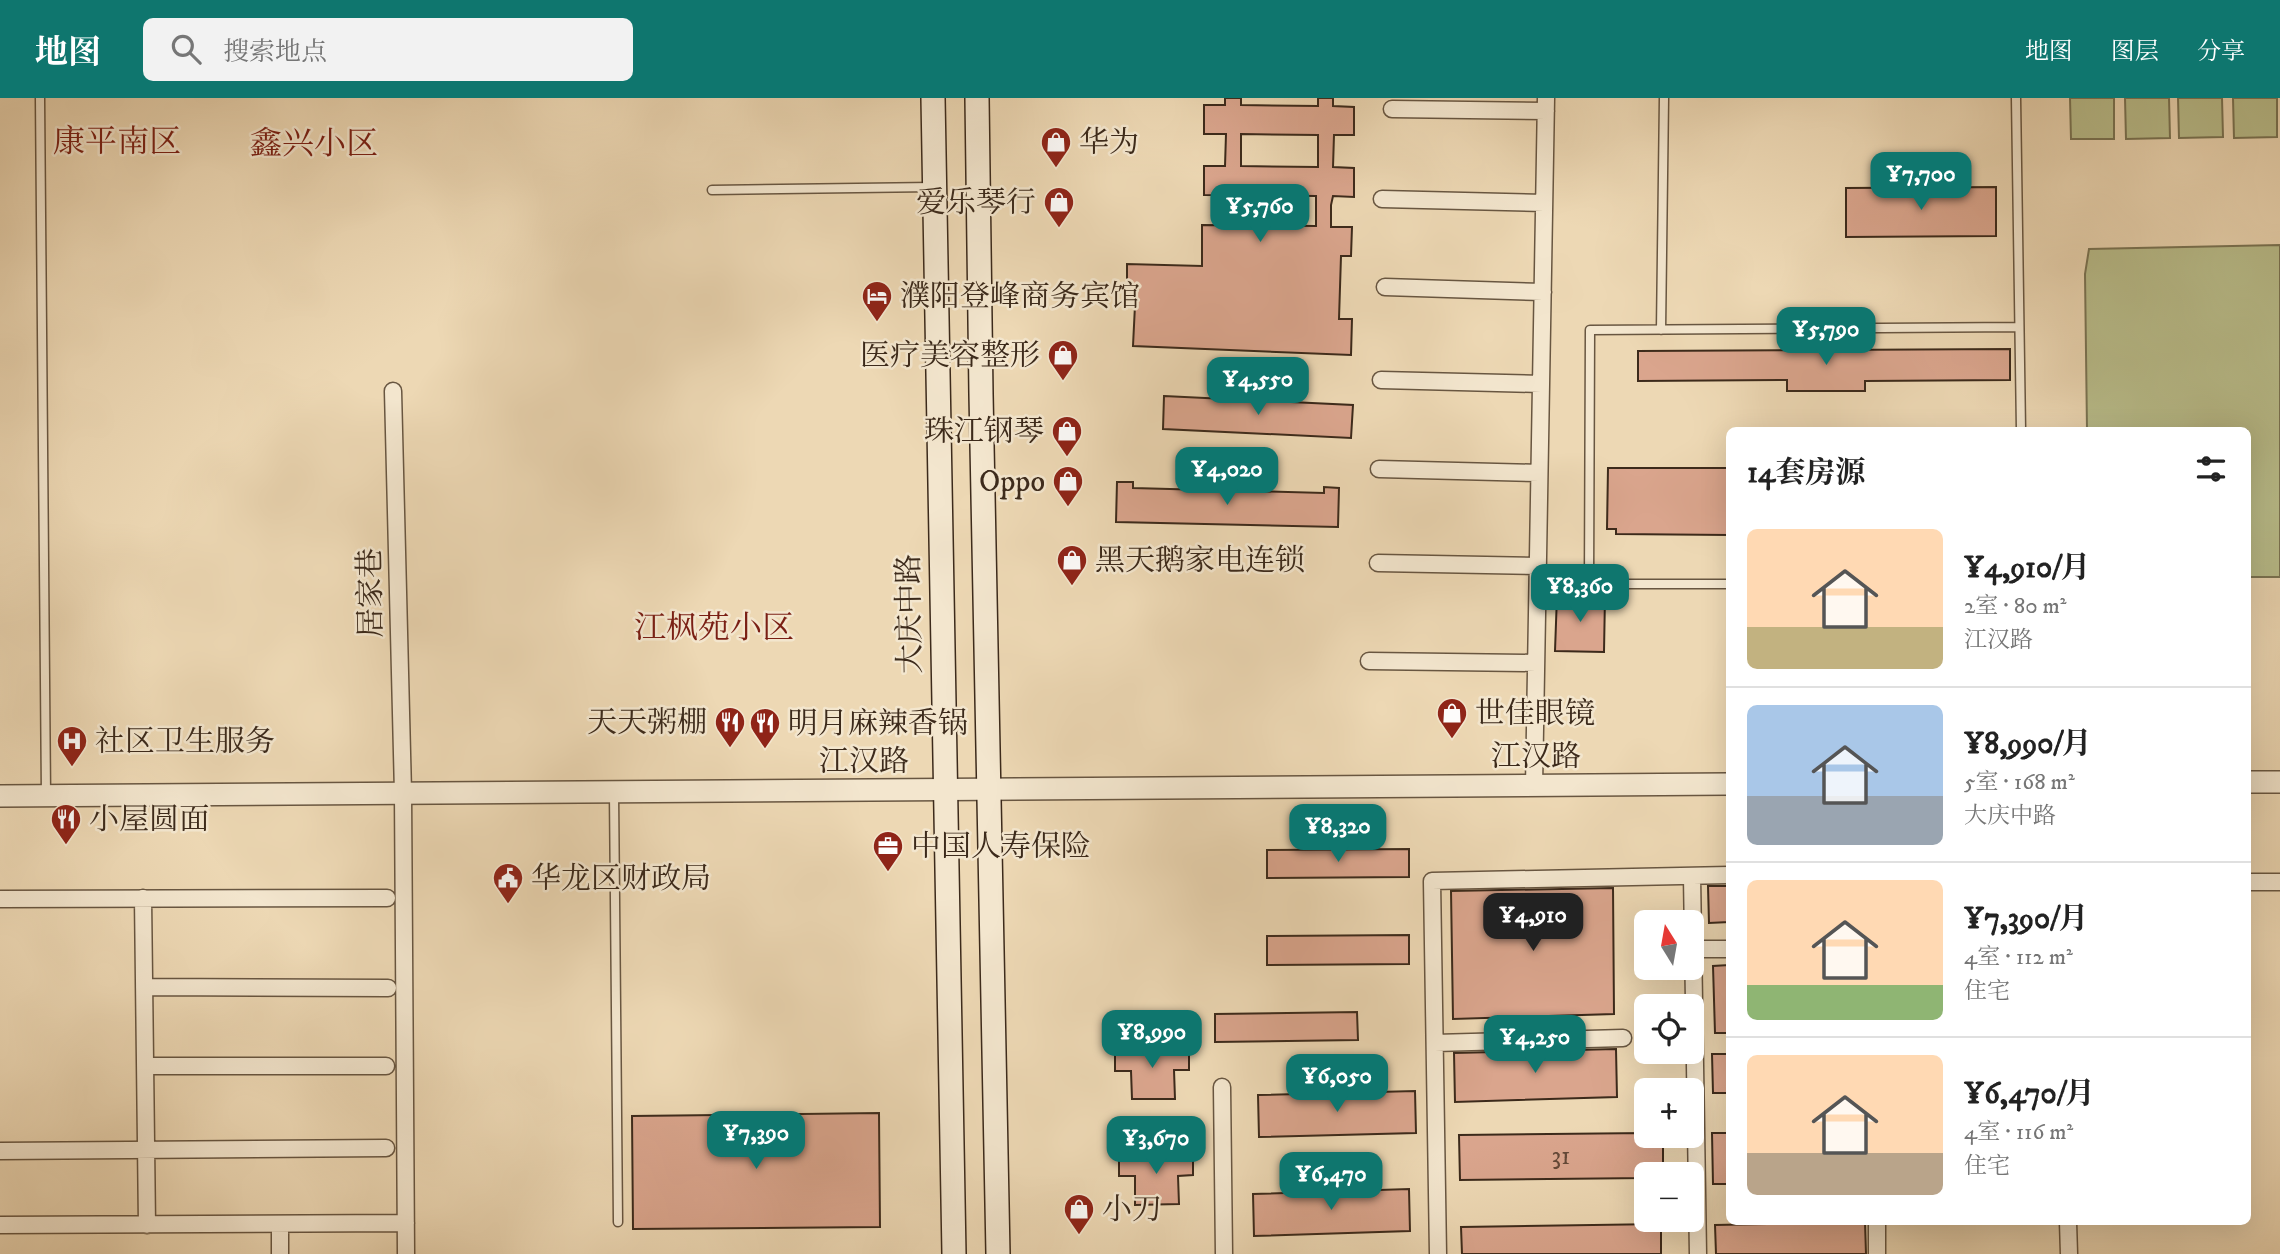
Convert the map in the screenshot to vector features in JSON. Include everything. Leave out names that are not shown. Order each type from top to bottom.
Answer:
[{"type":"main road","name":"大庆中路","points":[[933,98],[954,1254]]},
{"type":"main road","points":[[977,98],[998,1254]]},
{"type":"street","points":[[1392,108],[1546,104],[1534,786]]},
{"type":"street","points":[[1382,199],[1544,203]]},
{"type":"street","points":[[1385,287],[1543,292]]},
{"type":"street","points":[[1381,380],[1541,384]]},
{"type":"street","name":"居家巷","points":[[393,391],[403,793],[406,1254]]},
{"type":"street","points":[[1379,470],[1539,473]]},
{"type":"street","points":[[1378,564],[1538,566]]},
{"type":"street","points":[[1369,661],[1536,663]]},
{"type":"street","points":[[2251,782],[2280,782]]},
{"type":"street","name":"江汉路","points":[[0,796],[1726,785]]},
{"type":"street","points":[[1438,1254],[1432,881],[1726,875]]},
{"type":"street","points":[[1692,876],[1692,910]]},
{"type":"street","points":[[2251,882],[2280,882]]},
{"type":"street","points":[[143,898],[147,1225]]},
{"type":"street","points":[[0,899],[387,898]]},
{"type":"street","points":[[1704,949],[1726,949]]},
{"type":"street","points":[[1694,980],[1698,1254]]},
{"type":"street","points":[[144,987],[388,988]]},
{"type":"street","points":[[1435,1043],[1623,1038]]},
{"type":"street","points":[[145,1066],[386,1066]]},
{"type":"street","points":[[1222,1087],[1224,1254]]},
{"type":"street","points":[[0,1151],[386,1148]]},
{"type":"street","points":[[0,1225],[406,1223]]},
{"type":"street","points":[[280,1224],[280,1254]]},
{"type":"street","points":[[1877,1225],[1877,1254]]},
{"type":"street","points":[[2068,1225],[2069,1254]]},
{"type":"lane","points":[[40,98],[46,796]]},
{"type":"lane","points":[[1661,330],[1664,98]]},
{"type":"lane","points":[[2016,98],[2021,427]]},
{"type":"lane","points":[[712,190],[934,187]]},
{"type":"lane","points":[[1726,584],[1589,584],[1590,330],[2019,327]]},
{"type":"lane","points":[[614,793],[618,1222]]},
{"type":"green space","points":[[2070,98],[2114,98],[2114,139],[2071,139]]},
{"type":"green space","points":[[2125,98],[2169,98],[2170,138],[2126,139]]},
{"type":"green space","points":[[2178,98],[2222,98],[2223,137],[2179,138]]},
{"type":"green space","points":[[2233,98],[2277,98],[2277,137],[2234,138]]},
{"type":"green space","points":[[2280,245],[2280,577],[2251,577],[2251,427],[2087,427],[2085,274],[2089,249]]},
{"type":"building","points":[[1225,98],[1241,98],[1241,105],[1318,106],[1318,98],[1333,98],[1333,106],[1354,107],[1354,135],[1334,135],[1333,167],[1354,168],[1354,197],[1333,196],[1331,205],[1331,227],[1352,227],[1351,256],[1341,256],[1339,319],[1352,319],[1351,355],[1133,346],[1136,285],[1127,285],[1127,264],[1202,266],[1202,225],[1316,226],[1316,196],[1204,195],[1204,166],[1225,166],[1226,134],[1204,134],[1204,105],[1225,105]],"holes":[[[1241,134],[1318,135],[1318,167],[1241,166]]]},
{"type":"building","points":[[1996,187],[1996,236],[1846,237],[1846,188]]},
{"type":"building","points":[[2010,349],[2010,380],[1865,381],[1865,391],[1787,391],[1787,380],[1638,381],[1638,351]]},
{"type":"building","points":[[1164,396],[1353,405],[1351,438],[1163,429]]},
{"type":"building","points":[[1608,468],[1726,468],[1726,535],[1616,534],[1616,529],[1607,529]]},
{"type":"building","points":[[1117,482],[1133,482],[1133,488],[1324,493],[1324,487],[1339,488],[1338,527],[1116,522]]},
{"type":"building","points":[[1557,595],[1605,596],[1604,652],[1555,651]]},
{"type":"building","points":[[1409,849],[1409,877],[1267,878],[1267,850]]},
{"type":"building","points":[[1708,886],[1726,886],[1726,922],[1709,923]]},
{"type":"building","points":[[1613,888],[1614,1014],[1453,1019],[1451,891]]},
{"type":"building","points":[[1409,935],[1409,964],[1267,965],[1267,936]]},
{"type":"building","points":[[1726,965],[1726,1033],[1715,1033],[1713,966]]},
{"type":"building","points":[[1357,1012],[1358,1040],[1215,1042],[1215,1014]]},
{"type":"building","points":[[1115,1048],[1189,1048],[1189,1070],[1174,1070],[1175,1099],[1132,1099],[1131,1071],[1115,1071]]},
{"type":"building","points":[[1616,1049],[1617,1097],[1455,1102],[1454,1053]]},
{"type":"building","points":[[1712,1054],[1726,1054],[1726,1093],[1713,1093]]},
{"type":"building","points":[[1415,1091],[1416,1133],[1259,1137],[1258,1095]]},
{"type":"building","points":[[879,1113],[880,1227],[633,1229],[632,1116]]},
{"type":"building","points":[[1634,1133],[1634,1148],[1663,1148],[1663,1162],[1634,1162],[1634,1178],[1460,1180],[1459,1135]]},
{"type":"building","points":[[1712,1133],[1726,1133],[1726,1184],[1713,1184]]},
{"type":"building","points":[[1193,1153],[1193,1175],[1178,1176],[1179,1204],[1135,1205],[1135,1176],[1119,1176],[1119,1154]]},
{"type":"building","points":[[1409,1189],[1410,1231],[1254,1236],[1253,1194]]},
{"type":"building","points":[[1634,1224],[1634,1232],[1661,1232],[1661,1254],[1462,1254],[1461,1227]]},
{"type":"building","points":[[1715,1225],[1865,1225],[1866,1254],[1716,1254]]},
{"type":"place","name":"华为","points":[[1056,169]]},
{"type":"place","name":"爱乐琴行","points":[[1059,229]]},
{"type":"place","name":"濮阳登峰商务宾馆","points":[[877,323]]},
{"type":"place","name":"医疗美容整形","points":[[1063,382]]},
{"type":"place","name":"珠江钢琴","points":[[1067,458]]},
{"type":"place","name":"Oppo","points":[[1068,508]]},
{"type":"place","name":"黑天鹅家电连锁","points":[[1072,587]]},
{"type":"place","name":"世佳眼镜","points":[[1452,740]]},
{"type":"place","name":"天天粥棚","points":[[730,749]]},
{"type":"place","name":"明月麻辣香锅","points":[[765,750]]},
{"type":"place","name":"社区卫生服务","points":[[72,768]]},
{"type":"place","name":"小屋圆面","points":[[66,846]]},
{"type":"place","name":"中国人寿保险","points":[[888,873]]},
{"type":"place","name":"华龙区财政局","points":[[508,905]]},
{"type":"place","name":"小刀","points":[[1079,1236]]},
{"type":"district","name":"康平南区","points":[[117,141]]},
{"type":"district","name":"鑫兴小区","points":[[314,143]]},
{"type":"district","name":"江枫苑小区","points":[[714,627]]}]
